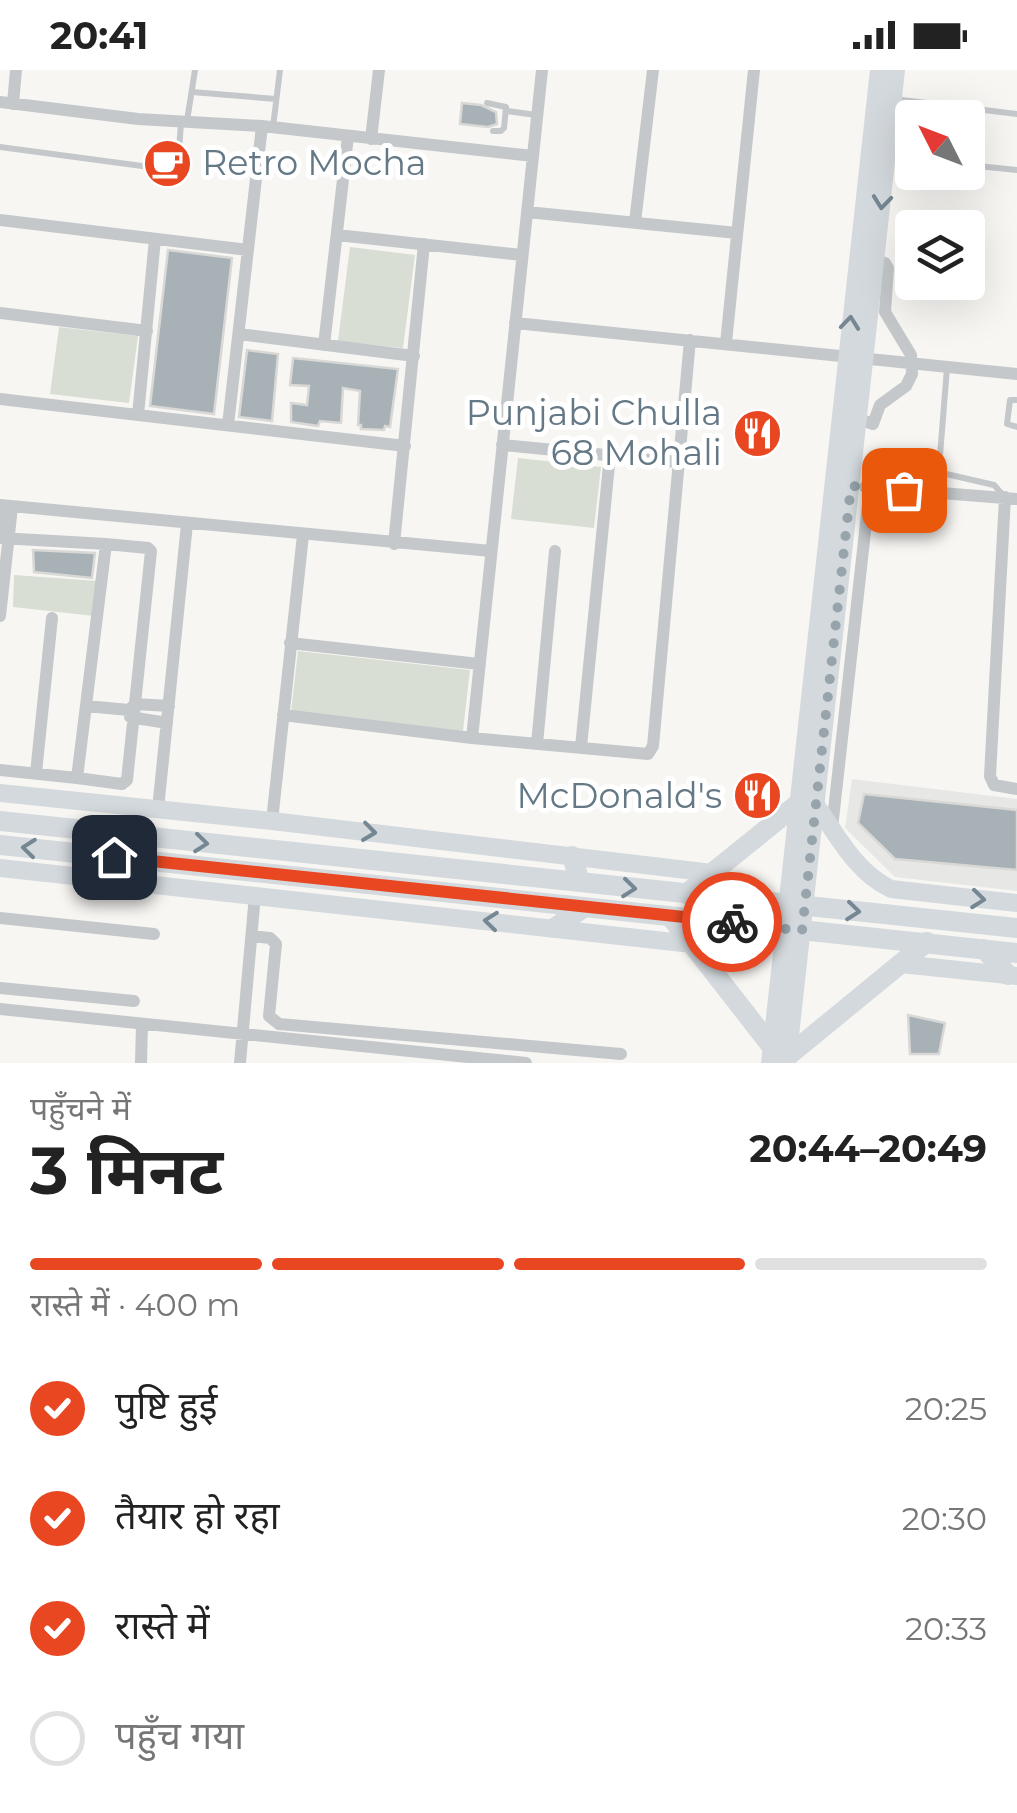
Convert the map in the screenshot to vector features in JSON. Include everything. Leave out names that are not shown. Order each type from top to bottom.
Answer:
[{"type":"main road","points":[[686,894],[808,804]]},
{"type":"main road","points":[[0,821],[1017,928]]},
{"type":"main road","points":[[0,845],[1017,953]]},
{"type":"main road","points":[[572,856],[580,882]]},
{"type":"main road","points":[[554,928],[585,908]]},
{"type":"main road","points":[[670,916],[779,1057],[927,942]]},
{"type":"main road","points":[[984,949],[1013,976]]},
{"type":"street","points":[[16,70],[6,103],[533,156]]},
{"type":"street","points":[[371,138],[379,70]]},
{"type":"street","points":[[472,738],[542,70]]},
{"type":"street","points":[[635,222],[653,70]]},
{"type":"street","points":[[726,343],[754,70]]},
{"type":"street","points":[[779,1057],[867,256],[878,70]]},
{"type":"street","points":[[867,256],[887,156],[896,70]]},
{"type":"street","points":[[228,426],[248,250],[268,127]]},
{"type":"street","points":[[324,345],[348,136]]},
{"type":"street","points":[[527,212],[737,233]]},
{"type":"street","points":[[0,220],[248,250]]},
{"type":"street","points":[[337,235],[522,256]]},
{"type":"street","points":[[138,415],[156,239]]},
{"type":"street","points":[[394,544],[424,244]]},
{"type":"street","points":[[850,416],[868,424],[875,422],[880,405],[910,382],[913,364],[888,322],[888,268],[867,256]]},
{"type":"street","points":[[0,313],[146,332]]},
{"type":"street","points":[[515,324],[1017,374]]},
{"type":"street","points":[[238,334],[414,356]]},
{"type":"street","points":[[283,715],[648,754],[654,746],[690,340]]},
{"type":"street","points":[[0,398],[405,446]]},
{"type":"street","points":[[832,828],[861,487],[850,416]]},
{"type":"street","points":[[502,445],[678,462]]},
{"type":"street","points":[[581,747],[610,455]]},
{"type":"street","points":[[861,487],[1011,498],[1010,573],[990,776],[994,785],[1017,789]]},
{"type":"street","points":[[808,804],[861,487]]},
{"type":"street","points":[[0,616],[5,506],[491,551]]},
{"type":"street","points":[[158,808],[187,524]]},
{"type":"street","points":[[272,821],[302,535]]},
{"type":"street","points":[[0,770],[126,783],[151,549],[3,537]]},
{"type":"street","points":[[77,778],[106,544]]},
{"type":"street","points":[[537,744],[555,551]]},
{"type":"street","points":[[36,774],[52,618]]},
{"type":"street","points":[[290,643],[479,664]]},
{"type":"street","points":[[86,706],[132,711],[167,723]]},
{"type":"street","points":[[132,711],[169,706]]},
{"type":"street","points":[[0,794],[158,808],[712,873]]},
{"type":"street","points":[[808,804],[832,828],[864,871],[891,890],[1017,903]]},
{"type":"street","points":[[0,868],[692,944]]},
{"type":"street","points":[[240,1063],[255,895]]},
{"type":"street","points":[[0,918],[154,934]]},
{"type":"street","points":[[252,936],[270,938],[276,944],[269,1008],[273,1022],[279,1024],[585,1057],[621,1054]]},
{"type":"street","points":[[901,964],[1013,976]]},
{"type":"street","points":[[0,988],[134,1001]]},
{"type":"street","points":[[0,1009],[351,1045],[430,1058],[526,1063]]},
{"type":"street","points":[[141,1063],[142,1024]]},
{"type":"street","points":[[349,1063],[351,1045]]},
{"type":"lane","points":[[0,147],[172,170],[178,165],[195,70]]},
{"type":"lane","points":[[268,127],[280,70]]},
{"type":"lane","points":[[192,92],[276,99]]},
{"type":"lane","points":[[893,99],[1017,114]]},
{"type":"lane","points":[[487,103],[502,105],[507,112],[503,130],[493,131]]},
{"type":"lane","points":[[507,112],[537,115]]},
{"type":"lane","points":[[887,156],[895,157]]},
{"type":"lane","points":[[985,167],[1017,170]]},
{"type":"lane","points":[[948,367],[939,468],[942,473],[994,485],[1011,498]]},
{"type":"lane","points":[[1017,400],[1010,400],[1006,420],[1017,427]]},
{"type":"shaded area","points":[[350,247],[415,255],[403,348],[338,341]]},
{"type":"shaded area","points":[[59,327],[138,336],[129,403],[50,394]]},
{"type":"shaded area","points":[[518,458],[601,467],[594,528],[511,519]]},
{"type":"shaded area","points":[[14,575],[98,581],[94,616],[13,607]]},
{"type":"shaded area","points":[[298,651],[470,670],[463,731],[291,712]]},
{"type":"shaded area","points":[[852,779],[1017,799],[1017,891],[895,877],[845,828]]},
{"type":"building","points":[[462,103],[496,112],[497,124],[460,124]]},
{"type":"building","points":[[168,250],[232,258],[214,414],[150,406]]},
{"type":"building","points":[[247,350],[278,354],[272,421],[239,417]]},
{"type":"building","points":[[293,358],[398,369],[390,427],[361,429],[360,391],[343,388],[341,423],[320,421],[318,426],[291,422],[291,403],[307,405],[309,386],[290,385]]},
{"type":"building","points":[[33,550],[95,553],[92,578],[34,572]]},
{"type":"building","points":[[864,794],[1017,810],[1017,870],[895,859],[858,823]]},
{"type":"building","points":[[908,1015],[945,1023],[939,1054],[910,1054]]},
{"type":"way so far","points":[[732,922],[802,931],[851,486],[904,490]]},
{"type":"place","name":"Retro Mocha","points":[[167,163]]},
{"type":"place","name":"Punjabi Chulla 68 Mohali","points":[[757,433]]},
{"type":"place","name":"McDonald's","points":[[757,796]]},
{"type":"route","points":[[114,857],[732,922]]}]
